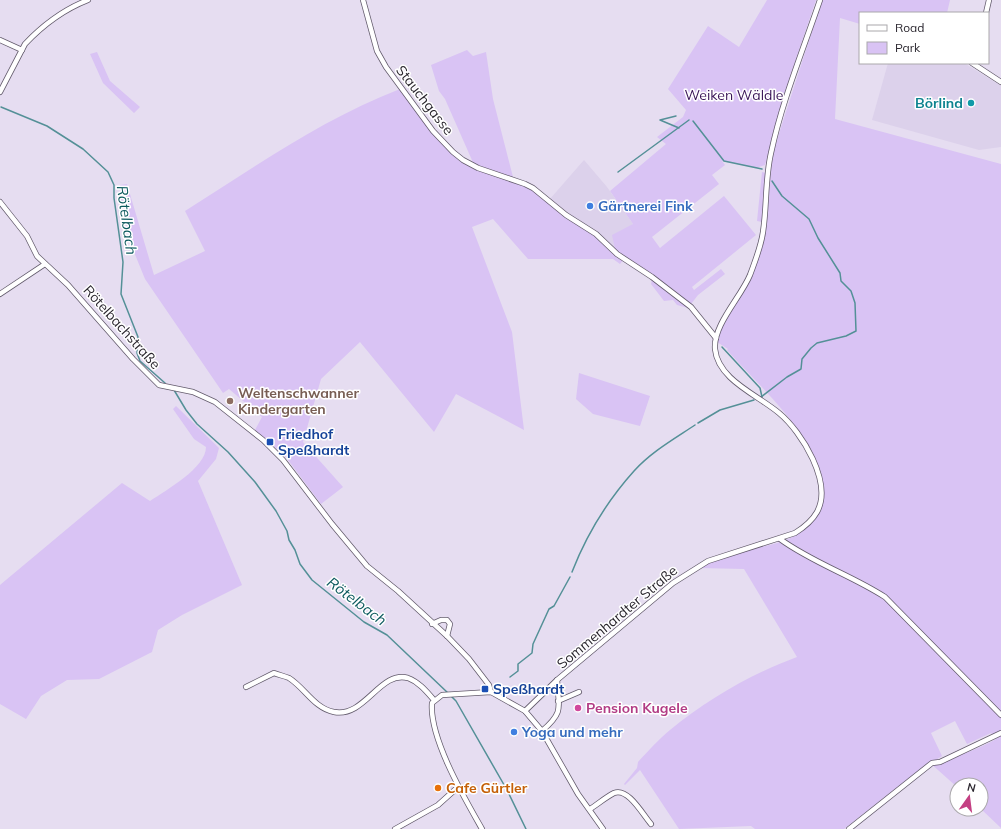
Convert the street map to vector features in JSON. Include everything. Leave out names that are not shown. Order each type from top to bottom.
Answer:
[{"type":"street","points":[[0,92],[25,44],[40,30],[72,8],[88,0]]},
{"type":"street","name":"Stauchgasse","points":[[363,0],[377,51],[386,67],[433,131],[453,152],[462,160],[478,168],[533,188],[566,215],[596,234],[617,254],[652,277],[691,307],[716,338]]},
{"type":"street","points":[[716,338],[748,278],[756,257],[763,233],[771,151],[792,82],[820,0]]},
{"type":"street","points":[[986,12],[989,0]]},
{"type":"street","points":[[0,40],[22,50]]},
{"type":"street","points":[[974,64],[1001,82]]},
{"type":"street","name":"Rötelbachstraße","points":[[0,202],[27,236],[37,256],[68,284],[133,359],[159,385],[204,396],[215,402],[263,440],[283,460],[332,524],[367,566],[398,591],[432,624],[447,636],[473,664],[489,685],[491,692]]},
{"type":"street","points":[[0,294],[45,264]]},
{"type":"street","name":"Sommenhardter Straße","points":[[525,710],[557,680],[689,572],[714,558],[780,539],[795,533],[817,512],[822,492],[816,466],[793,427],[762,400],[729,378],[717,358],[715,349],[716,338]]},
{"type":"street","points":[[780,539],[796,551],[834,571],[872,588],[885,597],[981,697],[1001,715]]},
{"type":"street","points":[[432,624],[442,620],[447,620],[450,624],[447,636]]},
{"type":"street","points":[[246,687],[274,673],[288,678],[325,709],[346,713],[360,705],[386,682],[399,678],[409,678],[420,685],[434,700]]},
{"type":"street","points":[[542,731],[559,712],[557,680]]},
{"type":"street","points":[[434,700],[446,695],[491,692],[525,710],[542,731],[578,794],[603,829]]},
{"type":"street","points":[[558,701],[579,692]]},
{"type":"street","points":[[434,700],[431,710],[445,758],[458,787],[482,829]]},
{"type":"street","points":[[849,829],[932,763],[940,762],[1001,733]]},
{"type":"street","points":[[395,829],[438,805],[458,787]]},
{"type":"street","points":[[590,809],[615,793],[622,792],[628,795],[651,824]]},
{"type":"shaded area","points":[[888,64],[966,64],[1001,86],[1001,147],[979,150],[872,120]]},
{"type":"shaded area","name":"Gärtnerei Fink","points":[[584,160],[607,187],[633,224],[615,249],[591,228],[550,199]]},
{"type":"green space","name":"Weiken Wäldle","points":[[767,0],[816,0],[789,80],[765,165],[756,168],[722,161],[725,165],[712,175],[719,184],[652,237],[660,248],[724,196],[756,235],[692,287],[694,290],[721,269],[725,274],[698,295],[688,308],[677,305],[673,300],[664,301],[651,284],[653,275],[626,257],[620,264],[613,259],[528,259],[493,219],[472,227],[512,332],[524,430],[456,394],[434,432],[360,342],[321,379],[303,442],[343,487],[321,504],[285,456],[255,430],[262,417],[229,389],[223,393],[145,279],[134,252],[120,203],[120,185],[127,184],[154,275],[205,251],[185,211],[316,129],[371,101],[400,89],[432,132],[475,167],[445,99],[439,91],[431,65],[467,50],[473,56],[486,52],[493,99],[514,181],[532,190],[565,217],[595,235],[612,252],[615,249],[612,235],[633,224],[610,191],[666,144],[657,137],[683,117],[686,110],[668,89],[708,26],[739,47]]},
{"type":"green space","points":[[822,0],[950,0],[947,12],[859,12],[859,24],[840,18],[835,119],[1001,164],[1001,828],[989,817],[989,777],[949,777],[949,780],[929,762],[844,829],[755,829],[751,826],[679,829],[640,770],[625,785],[624,784],[637,768],[638,762],[658,741],[684,719],[730,688],[763,671],[797,657],[744,569],[698,568],[742,551],[782,542],[796,535],[818,514],[824,493],[820,471],[810,448],[795,426],[777,404],[727,350],[728,349],[717,342],[728,316],[749,279],[760,253],[766,227],[771,169],[775,146]],"holes":[[[955,721],[967,744],[991,733],[996,739],[938,765],[936,760],[942,756],[931,733]]]},
{"type":"green space","points":[[97,52],[110,81],[140,107],[134,113],[103,83],[90,54]]},
{"type":"green space","points":[[762,172],[766,173],[762,222],[757,221]]},
{"type":"green space","points":[[579,373],[650,396],[640,426],[593,414],[576,399]]},
{"type":"green space","points":[[176,406],[219,448],[216,459],[198,481],[242,585],[182,615],[158,630],[152,652],[99,679],[67,680],[41,696],[26,719],[0,704],[0,585],[122,483],[150,501],[175,485],[200,463],[206,447],[194,439],[173,409]]},
{"type":"waterway","name":"Rötelbach","points":[[1,107],[47,126],[83,149],[108,172],[114,185],[114,198],[123,262],[121,294],[138,337],[137,353],[140,361],[165,383]]},
{"type":"waterway","points":[[676,116],[660,120],[679,128]]},
{"type":"waterway","points":[[618,172],[689,120]]},
{"type":"waterway","points":[[693,121],[724,161],[762,169]]},
{"type":"waterway","points":[[761,397],[787,377],[801,369],[802,359],[817,343],[846,336],[856,331],[855,303],[851,291],[841,281],[840,273],[818,238],[809,219],[782,196],[772,181]]},
{"type":"waterway","points":[[722,347],[760,388],[762,397]]},
{"type":"waterway","name":"Rötelbach","points":[[174,390],[186,410],[197,424],[228,452],[255,482],[276,511],[287,531],[289,540],[295,550],[300,564],[312,580],[364,622],[387,635],[448,693]]},
{"type":"waterway","points":[[698,423],[720,410],[754,400]]},
{"type":"waterway","points":[[572,572],[598,519],[624,482],[648,458],[663,446],[695,425]]},
{"type":"waterway","points":[[510,677],[518,671],[518,664],[532,653],[533,644],[549,609],[554,606],[570,577]]},
{"type":"waterway","name":"Rötelbach","points":[[451,696],[456,701],[507,790],[526,829]]},
{"type":"place","name":"Börlind","points":[[971,103]]},
{"type":"place","name":"Gärtnerei Fink","points":[[590,206]]},
{"type":"place","name":"Weltenschwanner Kindergarten","points":[[230,401]]},
{"type":"place","name":"Friedhof Speßhardt","points":[[270,442]]},
{"type":"place","name":"Speßhardt","points":[[485,689]]},
{"type":"place","name":"Pension Kugele","points":[[578,708]]},
{"type":"place","name":"Yoga und mehr","points":[[514,732]]},
{"type":"place","name":"Cafe Gürtler","points":[[438,788]]}]
